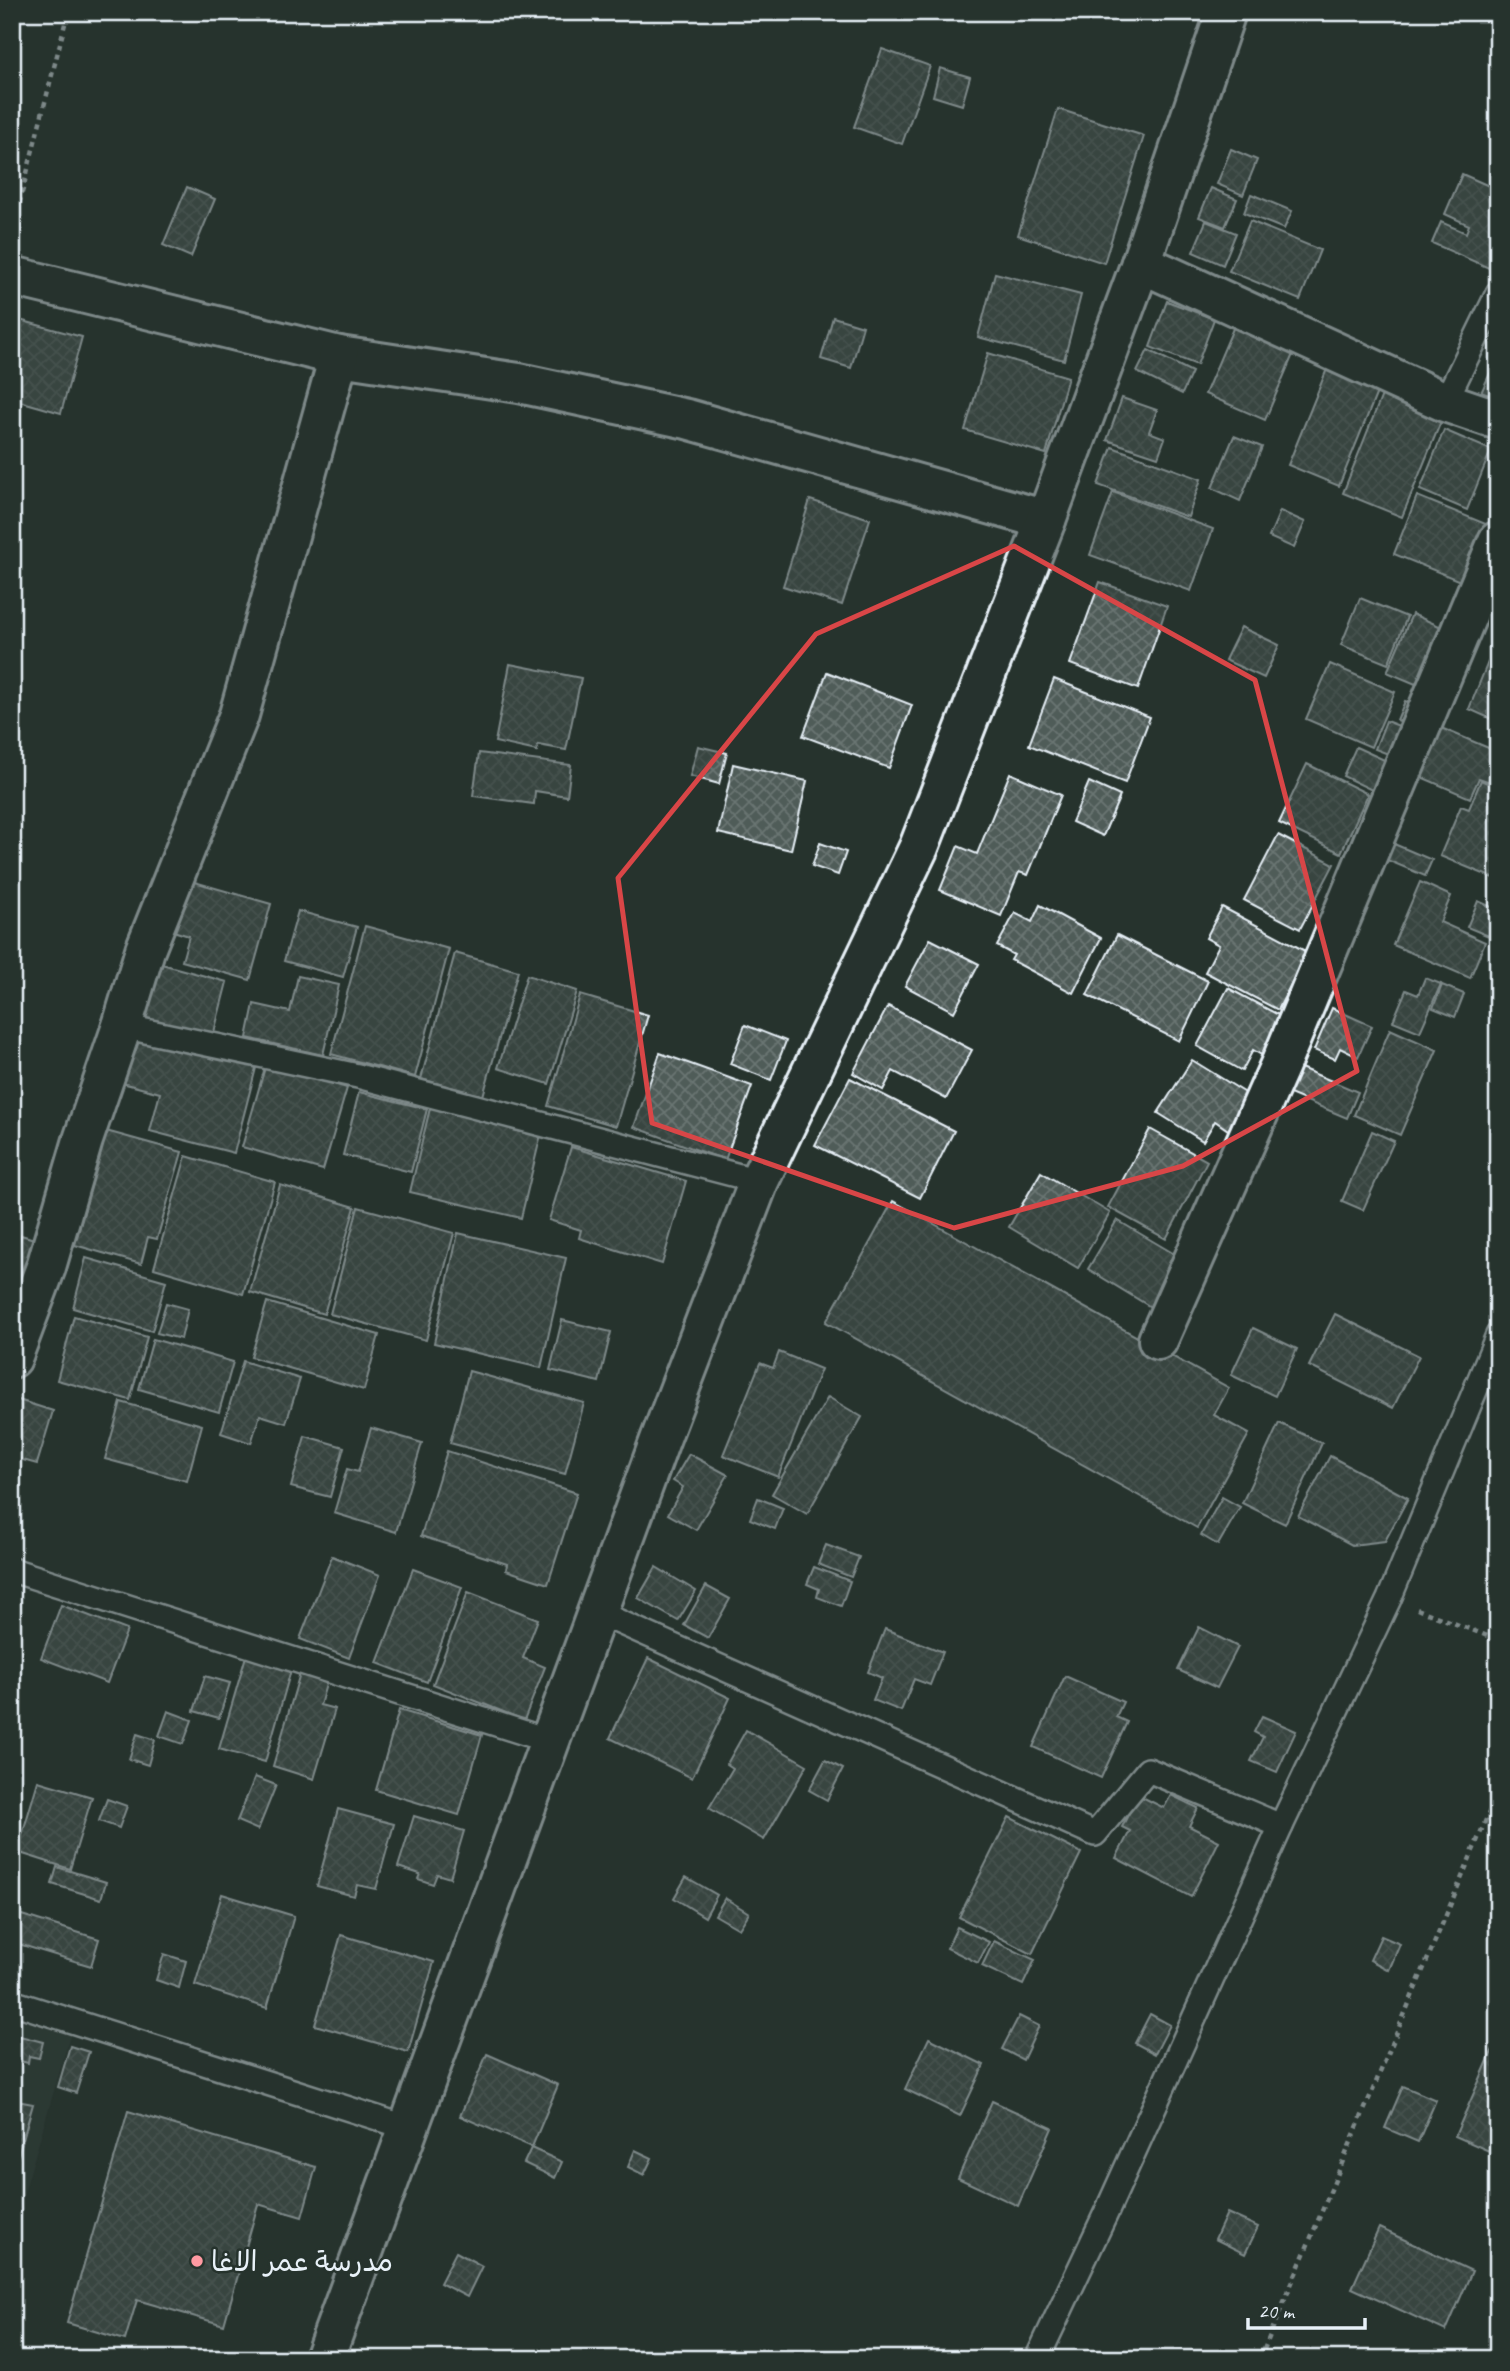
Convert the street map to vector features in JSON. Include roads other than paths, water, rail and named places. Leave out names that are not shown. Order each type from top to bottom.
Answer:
[{"type":"street","points":[[324,2359],[597,1612],[759,1181],[919,847],[1046,520],[1141,263],[1226,12]]},
{"type":"street","points":[[1141,263],[1445,402],[1498,420]]},
{"type":"street","points":[[12,276],[339,356],[519,383],[687,419],[1046,520]]},
{"type":"street","points":[[12,1358],[46,1267],[83,1140],[145,950],[239,715],[339,356]]},
{"type":"street","points":[[1158,1340],[1280,1065],[1498,541]]},
{"type":"lane","points":[[1445,402],[1498,293]]},
{"type":"lane","points":[[122,1027],[358,1076],[759,1181]]},
{"type":"lane","points":[[1037,2359],[1281,1826],[1389,1599],[1498,1335]]},
{"type":"lane","points":[[12,1570],[550,1741]]},
{"type":"lane","points":[[597,1612],[1095,1834],[1148,1770],[1281,1826]]},
{"type":"lane","points":[[12,2002],[409,2128]]},
{"type":"place","name":"مدرسة عمر الاغا","points":[[197,2261]]}]
